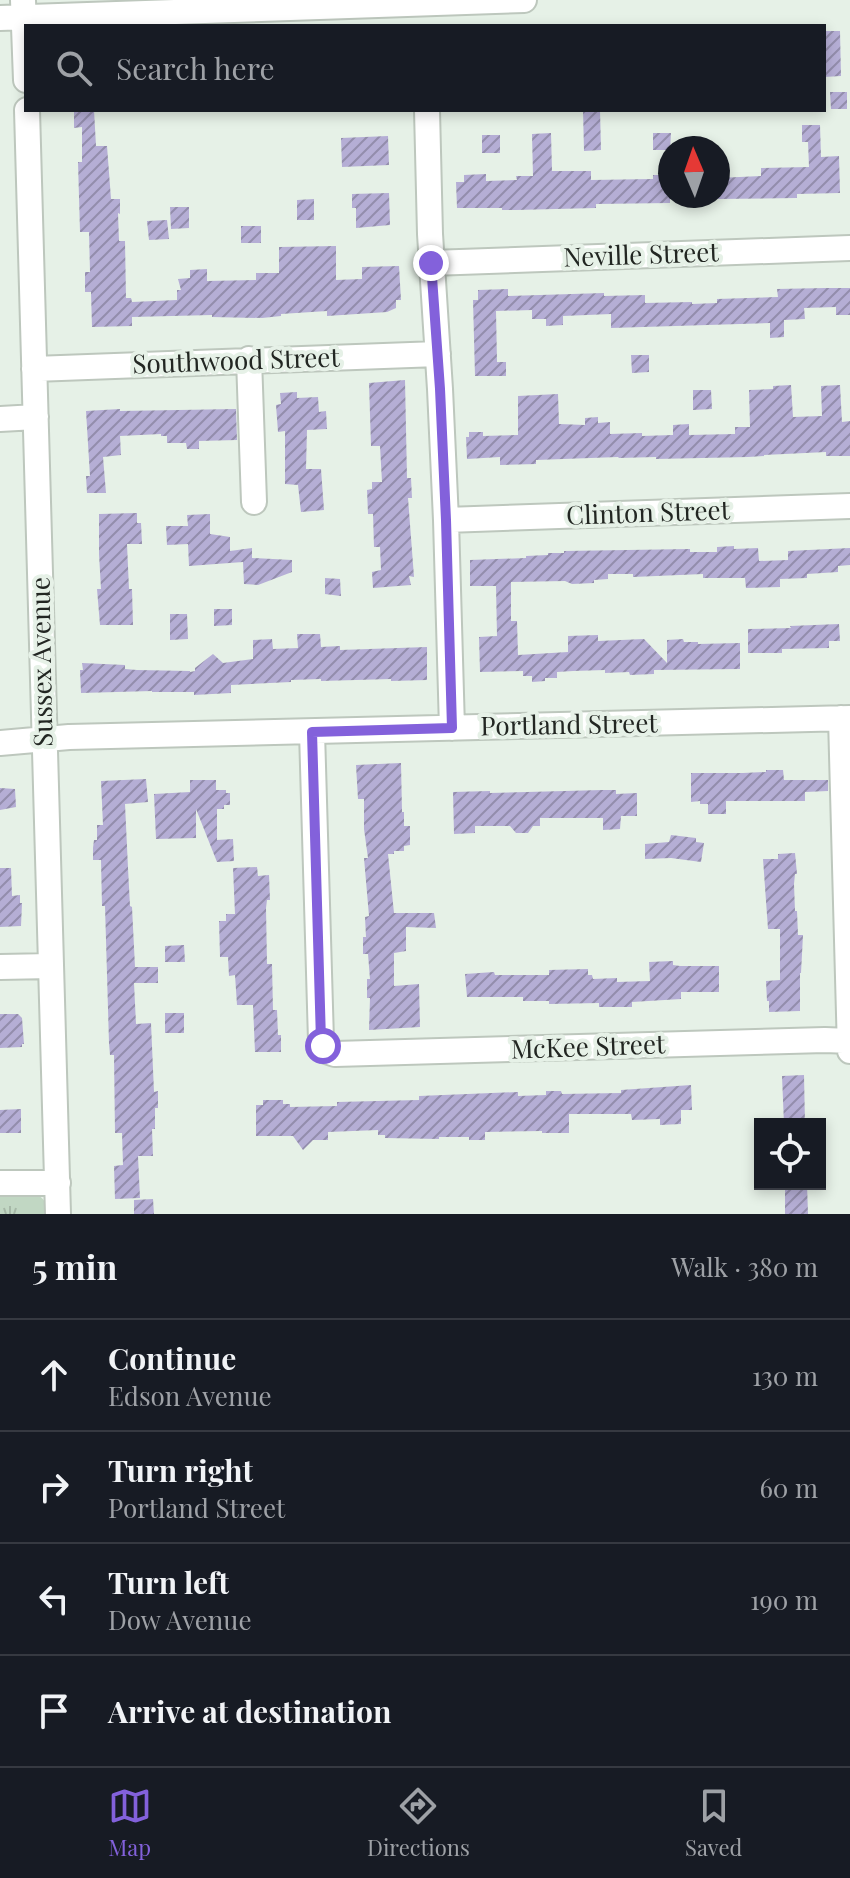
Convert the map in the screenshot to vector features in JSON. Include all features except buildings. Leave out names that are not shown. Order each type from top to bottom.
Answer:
[{"type":"street","points":[[24,66],[16,12],[424,15],[524,0]]},
{"type":"street","name":"Sussex Avenue","points":[[27,112],[58,1214]]},
{"type":"street","points":[[427,112],[431,263],[446,520],[452,728]]},
{"type":"street","name":"Neville Street","points":[[431,263],[850,248]]},
{"type":"street","name":"Southwood Street","points":[[34,369],[438,354]]},
{"type":"street","points":[[249,359],[254,502]]},
{"type":"street","points":[[0,419],[36,417]]},
{"type":"street","name":"Clinton Street","points":[[446,520],[850,506]]},
{"type":"street","points":[[846,718],[850,1051]]},
{"type":"street","name":"Portland Street","points":[[0,743],[69,737],[846,718]]},
{"type":"street","name":"McKee Street","points":[[312,732],[321,1041],[326,1051],[335,1054],[850,1041]]},
{"type":"street","points":[[0,967],[51,966]]},
{"type":"street","points":[[0,1183],[58,1183]]},
{"type":"green space","points":[[0,1194],[38,1195],[47,1205],[49,1214],[0,1214]]},
{"type":"route","points":[[323,1046],[312,732],[452,728],[446,520],[431,263]]}]
